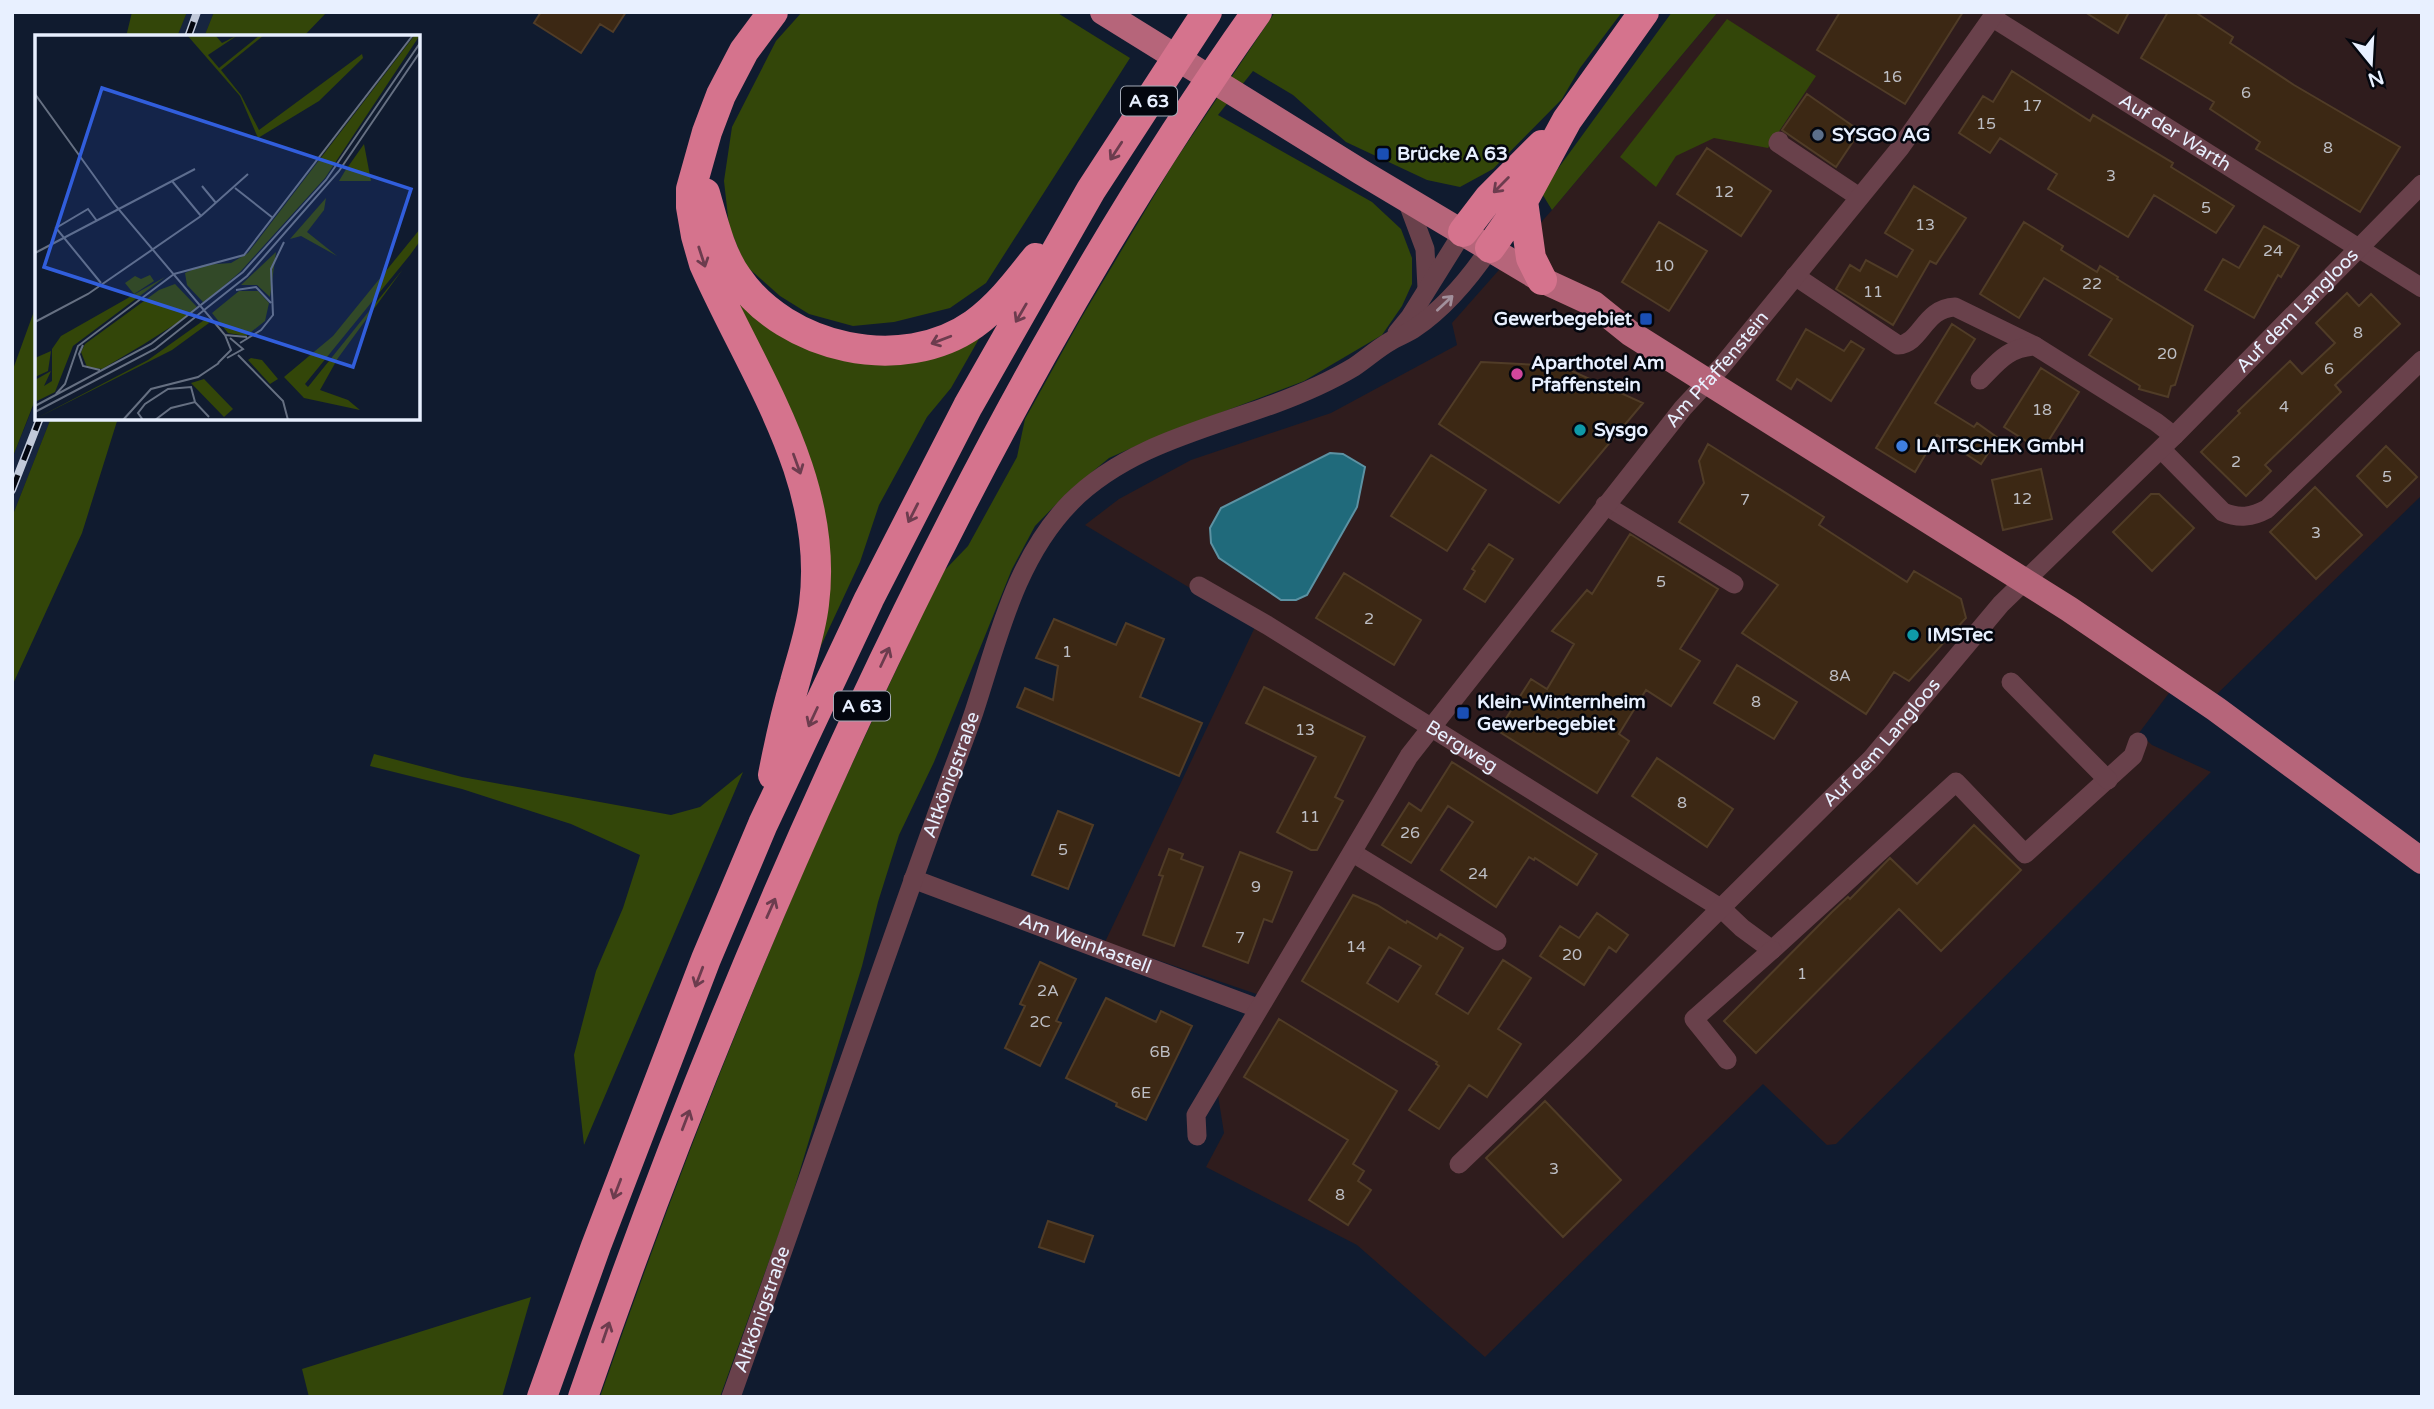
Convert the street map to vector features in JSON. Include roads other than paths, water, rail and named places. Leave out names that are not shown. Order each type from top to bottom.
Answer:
[{"type":"highway","points":[[763,824],[783,723],[807,645],[815,603],[817,554],[811,511],[781,422],[721,302],[701,255],[691,207],[691,189],[707,132],[722,95],[744,51],[773,12]]},
{"type":"highway","name":"A 63","points":[[542,1397],[656,1086],[763,824],[869,599],[962,418],[1091,190],[1207,12]]},
{"type":"highway","name":"A 63","points":[[583,1397],[625,1275],[751,953],[902,622],[1003,424],[1122,215],[1257,12]]},
{"type":"highway","points":[[1490,248],[1522,201],[1567,120],[1644,12]]},
{"type":"highway","points":[[1463,232],[1489,198],[1567,120]]},
{"type":"highway","points":[[699,167],[723,251],[736,276],[750,294],[784,322],[807,333],[838,345],[878,351],[923,346],[946,340],[973,325],[1000,303],[1091,190]]},
{"type":"highway","points":[[1522,201],[1531,258],[1542,280]]},
{"type":"main road","points":[[1103,12],[1542,280],[1594,304],[1630,333],[2026,580],[2216,709],[2422,861]]},
{"type":"street","name":"Am Pfaffenstein","points":[[1353,853],[1409,755],[1430,727],[1605,505],[1900,148],[1994,15]]},
{"type":"street","name":"Auf der Warth","points":[[1994,15],[2422,288]]},
{"type":"street","points":[[1779,141],[1777,143],[1860,197]]},
{"type":"street","name":"Auf dem Langloos","points":[[1459,1164],[1722,909],[1871,759],[2001,604],[2167,443],[2422,184]]},
{"type":"street","points":[[1406,198],[1425,249],[1427,288]]},
{"type":"street","name":"Altkönigstraße","points":[[1390,342],[1410,317],[1463,232]]},
{"type":"street","name":"Altkönigstraße","points":[[731,1397],[1020,578],[1038,543],[1071,502],[1098,479],[1134,456],[1331,380],[1411,331],[1464,285],[1490,248]]},
{"type":"street","points":[[1795,276],[1898,345],[1905,345],[1936,311],[1944,307],[1955,307],[2035,345],[2156,422],[2167,443],[2223,512],[2234,517],[2257,515],[2267,509],[2422,360]]},
{"type":"street","points":[[1980,380],[2010,351],[2035,345]]},
{"type":"street","points":[[1605,505],[1734,584]]},
{"type":"street","name":"Bergweg","points":[[1199,586],[1279,632],[1722,909],[1772,950]]},
{"type":"street","points":[[2011,681],[2108,780]]},
{"type":"street","points":[[1727,1060],[1694,1019],[1956,782],[2025,854],[2133,756],[2138,741]]},
{"type":"street","points":[[1197,1136],[1196,1115],[1257,1008],[1353,853],[1497,942]]},
{"type":"street","name":"Am Weinkastell","points":[[913,879],[1257,1008]]},
{"type":"railway","points":[[189,35],[197,12]]},
{"type":"railway","points":[[12,490],[39,420]]},
{"type":"place","name":"SYSGO AG","points":[[1818,135]]},
{"type":"place","name":"Brücke A 63","points":[[1383,154]]},
{"type":"place","name":"Gewerbegebiet","points":[[1646,319]]},
{"type":"place","name":"Aparthotel Am Pfaffenstein","points":[[1517,374]]},
{"type":"place","name":"Sysgo","points":[[1580,430]]},
{"type":"place","name":"LAITSCHEK GmbH","points":[[1902,446]]},
{"type":"place","name":"IMSTec","points":[[1913,635]]},
{"type":"place","name":"Klein-Winternheim Gewerbegebiet","points":[[1463,713]]}]
